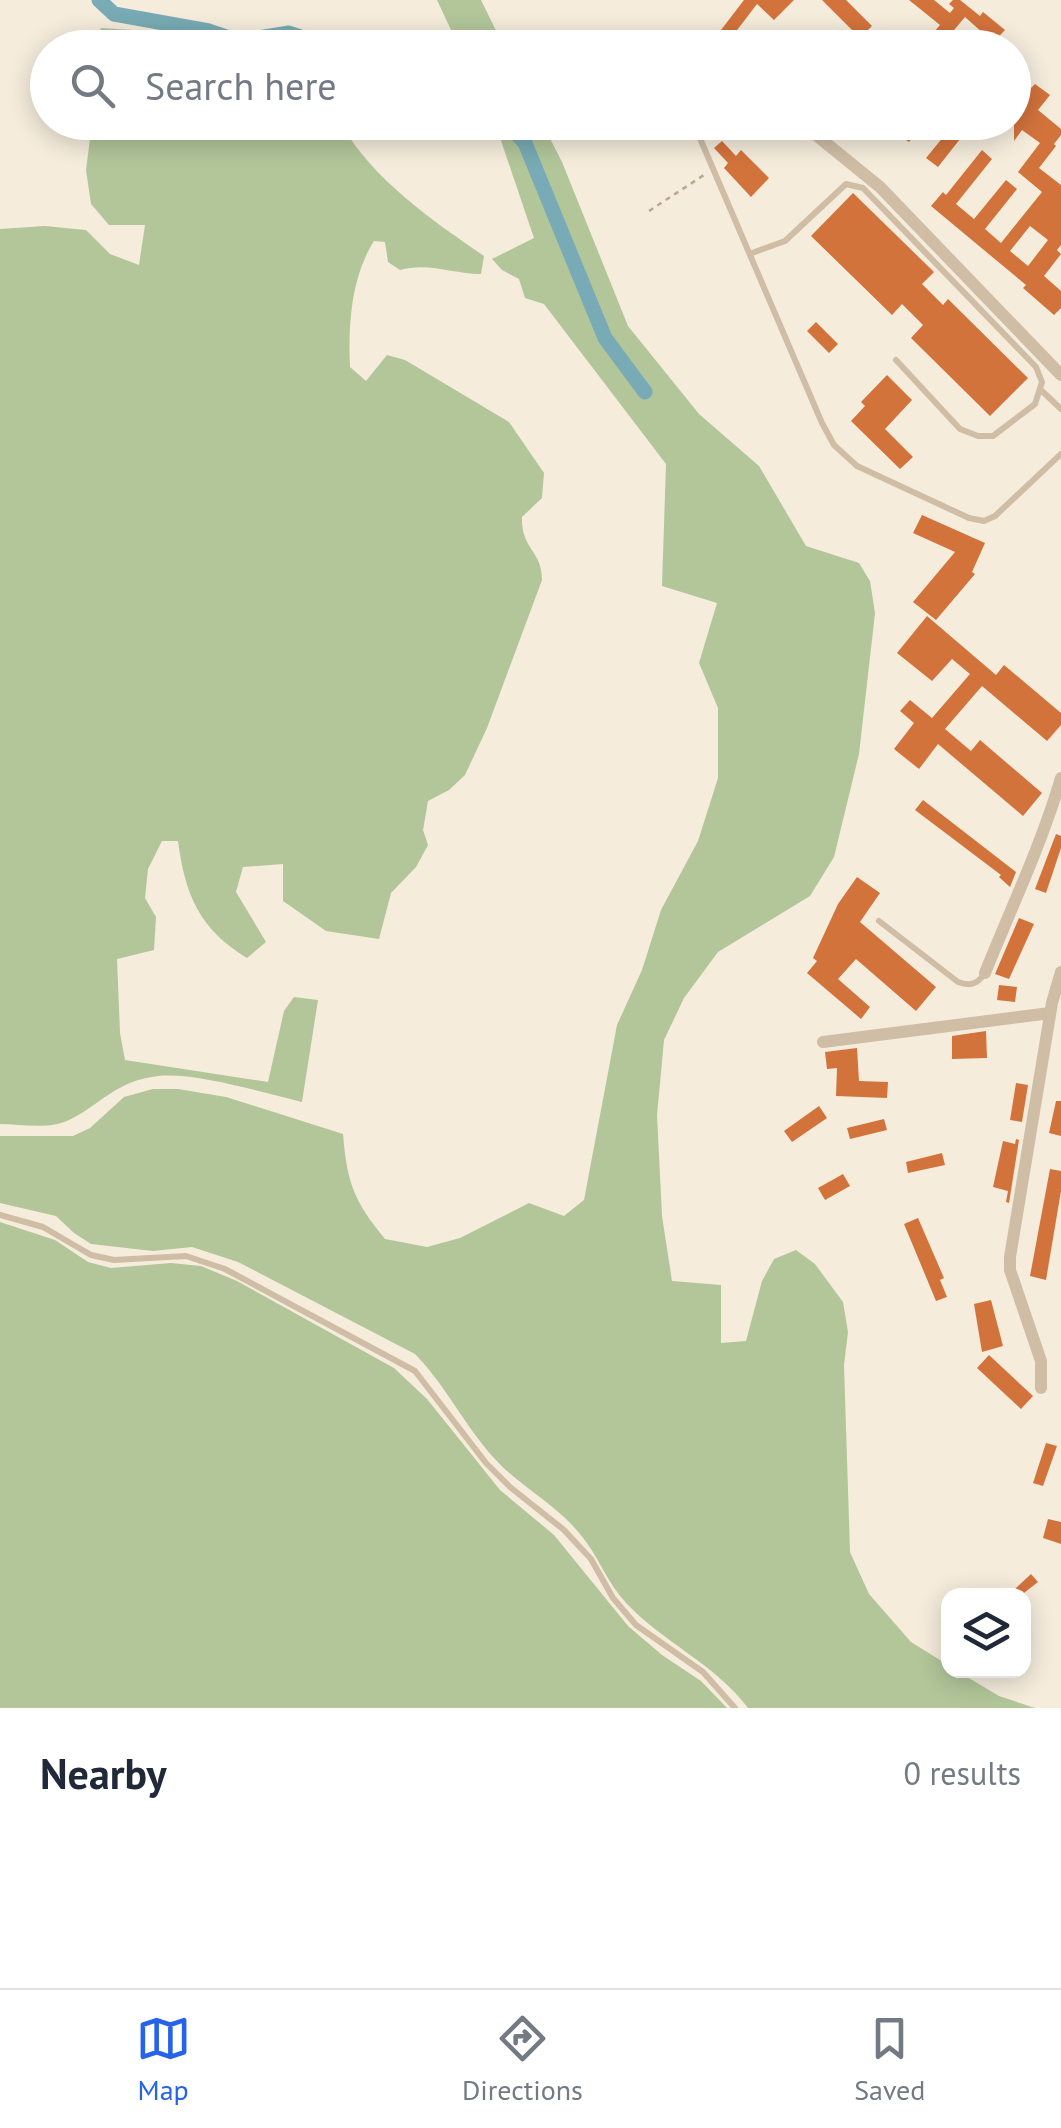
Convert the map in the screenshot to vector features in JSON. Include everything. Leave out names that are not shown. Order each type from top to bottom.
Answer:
[{"type":"street","points":[[822,140],[880,187],[1061,375]]},
{"type":"street","points":[[985,973],[1044,835],[1061,778]]},
{"type":"street","points":[[1041,1388],[1041,1361],[1010,1270],[1010,1257],[1050,1013],[1061,972]]},
{"type":"street","points":[[823,1042],[1050,1013]]},
{"type":"lane","points":[[702,140],[822,423],[834,445],[857,466],[969,518],[984,521],[1061,454]]},
{"type":"lane","points":[[752,254],[786,240],[846,184],[863,188],[1036,367],[1042,391],[1035,404],[993,436],[978,436],[960,429],[896,360]]},
{"type":"lane","points":[[1042,391],[1061,409]]},
{"type":"lane","points":[[879,921],[958,982],[968,986],[980,982],[985,973]]},
{"type":"lane","points":[[0,1216],[44,1227],[91,1255],[114,1260],[186,1256],[225,1269],[416,1371],[486,1464],[564,1530],[591,1559],[613,1598],[636,1624],[703,1672],[734,1708]]},
{"type":"path","points":[[650,211],[714,168]]},
{"type":"green space","points":[[437,0],[481,0],[496,30],[451,30]]},
{"type":"green space","points":[[90,140],[351,140],[386,180],[484,256],[481,274],[421,267],[400,270],[388,262],[385,242],[374,241],[360,270],[353,302],[350,367],[366,381],[387,355],[405,360],[509,422],[544,473],[542,498],[522,517],[525,537],[539,562],[542,580],[487,728],[465,775],[449,790],[428,801],[423,830],[428,845],[416,867],[391,893],[379,939],[326,931],[283,901],[283,864],[243,867],[236,892],[266,942],[247,958],[217,935],[197,909],[185,878],[178,841],[162,841],[148,869],[145,898],[156,917],[154,950],[117,959],[125,1060],[268,1082],[284,1011],[294,997],[318,1000],[302,1102],[210,1080],[158,1076],[120,1088],[61,1123],[0,1124],[0,229],[45,226],[86,230],[110,254],[139,265],[145,225],[109,225],[91,204],[86,170]]},
{"type":"green space","points":[[501,140],[551,140],[628,326],[699,414],[759,466],[806,546],[859,563],[870,581],[875,613],[859,754],[834,857],[810,896],[718,952],[684,998],[664,1040],[657,1115],[662,1216],[672,1281],[721,1285],[721,1343],[746,1341],[762,1281],[774,1259],[796,1250],[815,1264],[843,1302],[848,1332],[844,1365],[850,1552],[869,1594],[911,1642],[941,1661],[941,1678],[969,1678],[999,1696],[1035,1708],[748,1708],[705,1666],[627,1604],[580,1534],[494,1458],[415,1354],[238,1262],[192,1247],[153,1251],[91,1244],[56,1216],[0,1203],[0,1136],[73,1136],[90,1128],[124,1097],[153,1089],[226,1097],[343,1134],[354,1191],[385,1239],[427,1247],[460,1238],[529,1203],[564,1216],[584,1200],[617,1025],[642,970],[661,910],[698,841],[718,778],[718,708],[699,663],[717,603],[662,586],[666,464],[544,304],[525,298],[519,279],[492,259],[534,238]]},
{"type":"green space","points":[[0,1222],[55,1240],[88,1262],[111,1268],[171,1263],[201,1266],[237,1281],[394,1368],[427,1399],[500,1490],[554,1535],[628,1626],[701,1681],[727,1708],[0,1708]]},
{"type":"building","points":[[744,0],[794,0],[774,20],[757,4],[737,30],[721,30]]},
{"type":"building","points":[[822,0],[846,0],[872,26],[868,30],[852,30]]},
{"type":"building","points":[[909,0],[934,0],[950,13],[954,8],[949,4],[960,0],[1005,30],[980,30],[965,17],[954,30],[936,30],[940,25]]},
{"type":"building","points":[[1035,84],[1050,95],[1038,110],[1061,129],[1056,146],[1039,168],[1061,185],[1061,245],[1057,250],[1061,254],[1044,276],[1061,291],[1061,308],[1054,315],[1023,288],[1026,285],[931,206],[943,192],[946,195],[982,150],[992,159],[956,204],[974,219],[1006,180],[1017,189],[985,229],[1001,243],[1042,192],[1018,172],[1040,143],[1031,136],[1031,88]],"holes":[[[1030,226],[1048,240],[1028,266],[1010,251]]]},
{"type":"building","points":[[941,140],[959,140],[938,167],[926,158]]},
{"type":"building","points":[[722,141],[736,156],[741,150],[769,178],[751,197],[724,168],[728,163],[714,148]]},
{"type":"building","points":[[853,193],[934,272],[922,284],[943,305],[948,299],[1028,378],[990,416],[911,338],[923,325],[902,304],[892,315],[811,236]]},
{"type":"building","points":[[816,322],[838,344],[829,353],[807,331]]},
{"type":"building","points":[[887,375],[912,400],[885,429],[913,457],[900,469],[851,421],[865,406],[861,402]]},
{"type":"building","points":[[922,515],[985,543],[972,572],[975,574],[936,620],[913,602],[955,552],[913,533]]},
{"type":"building","points":[[927,616],[996,675],[1004,665],[1061,713],[1061,725],[1047,741],[982,686],[945,729],[971,751],[980,740],[1042,793],[1023,816],[938,744],[919,769],[894,749],[914,723],[900,711],[910,700],[932,718],[970,674],[952,659],[932,681],[897,653]]},
{"type":"building","points":[[923,800],[1016,872],[1010,887],[1001,875],[915,810]]},
{"type":"building","points":[[1056,834],[1061,836],[1061,848],[1046,893],[1035,889]]},
{"type":"building","points":[[857,877],[880,893],[860,922],[936,987],[916,1011],[856,959],[838,979],[870,1007],[861,1019],[807,973],[817,961],[813,958],[838,904]]},
{"type":"building","points":[[1019,918],[1034,924],[1009,979],[995,974]]},
{"type":"building","points":[[999,985],[1017,987],[1015,1002],[997,1000]]},
{"type":"building","points":[[986,1031],[987,1058],[952,1059],[952,1036]]},
{"type":"building","points":[[857,1048],[859,1081],[888,1082],[887,1098],[836,1096],[837,1068],[827,1069],[825,1052]]},
{"type":"building","points":[[1016,1083],[1028,1085],[1022,1122],[1010,1120]]},
{"type":"building","points":[[1056,1101],[1061,1101],[1061,1136],[1049,1133]]},
{"type":"building","points":[[819,1106],[827,1118],[792,1142],[784,1131]]},
{"type":"building","points":[[884,1119],[887,1130],[850,1139],[847,1128]]},
{"type":"building","points":[[1019,1140],[1009,1203],[1008,1191],[993,1187],[1003,1141],[1015,1144]]},
{"type":"building","points":[[942,1153],[945,1165],[908,1173],[906,1162]]},
{"type":"building","points":[[1050,1169],[1061,1171],[1061,1191],[1046,1280],[1030,1276]]},
{"type":"building","points":[[843,1174],[850,1186],[825,1200],[818,1188]]},
{"type":"building","points":[[918,1218],[944,1278],[940,1280],[947,1297],[936,1301],[904,1224]]},
{"type":"building","points":[[991,1300],[1003,1346],[982,1352],[974,1304]]},
{"type":"building","points":[[989,1355],[1033,1396],[1021,1409],[977,1368]]},
{"type":"building","points":[[1046,1443],[1057,1446],[1043,1486],[1033,1483]]},
{"type":"building","points":[[1048,1519],[1061,1522],[1061,1544],[1043,1538]]},
{"type":"building","points":[[1031,1574],[1038,1582],[1030,1588],[1016,1588]]},
{"type":"waterway","points":[[99,0],[114,14],[203,30]]},
{"type":"waterway","points":[[522,140],[605,338],[645,392]]}]
